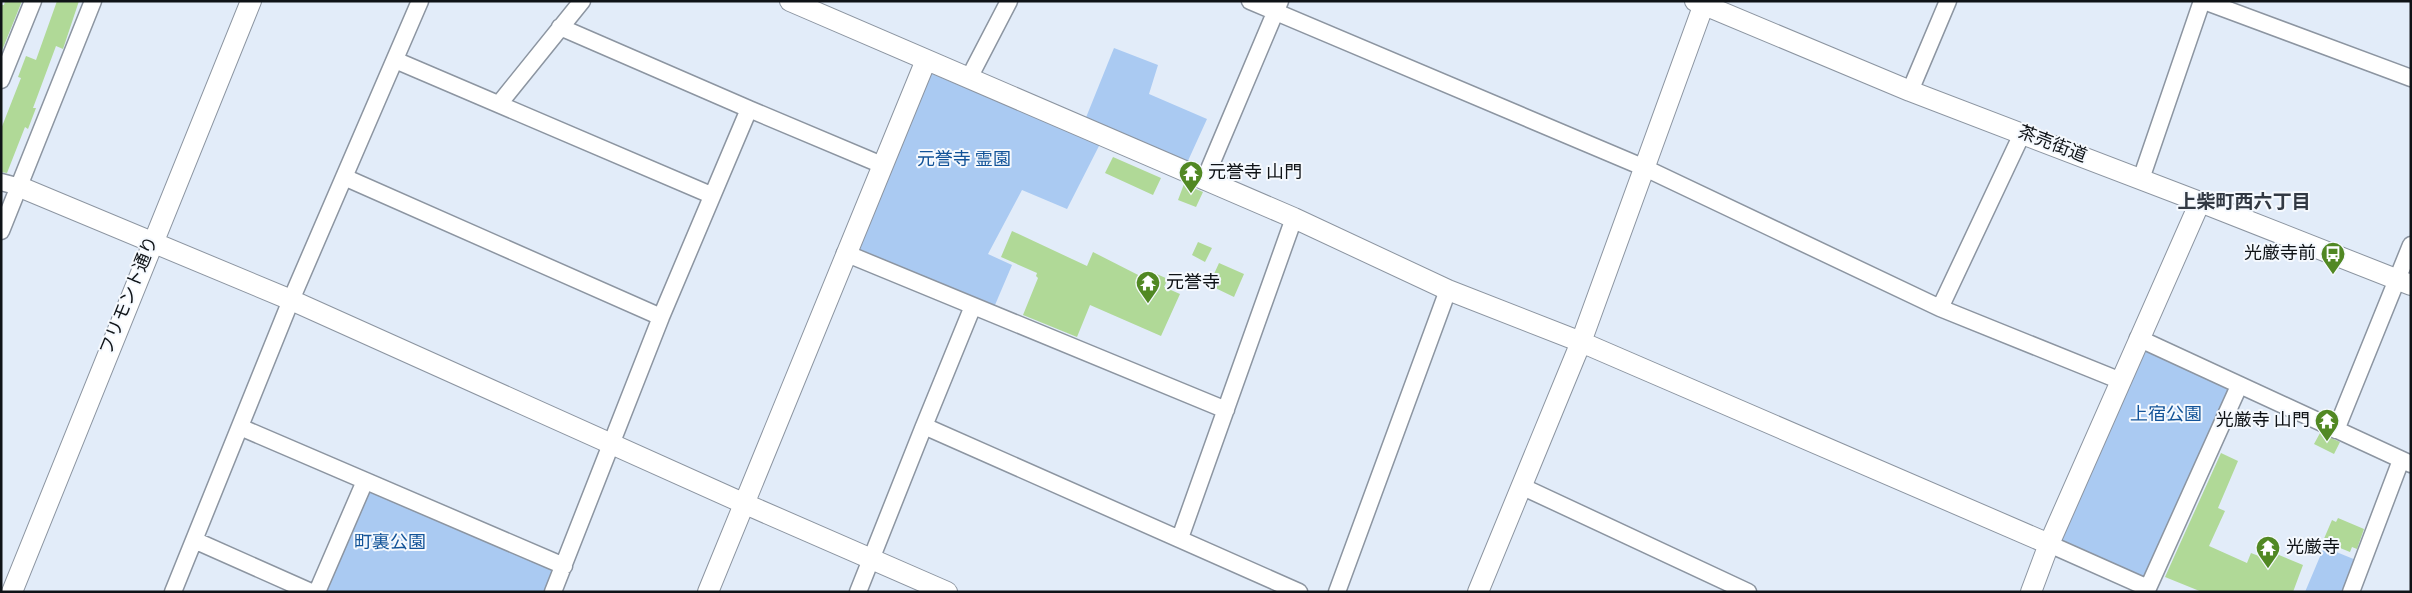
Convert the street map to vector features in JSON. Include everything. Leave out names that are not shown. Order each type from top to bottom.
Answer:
[{"type":"street","points":[[1,80],[33,1]]},
{"type":"street","points":[[1,231],[10,184],[93,1]]},
{"type":"street","name":"フリモント通り","points":[[12,592],[250,1]]},
{"type":"street","points":[[173,592],[291,300],[420,1]]},
{"type":"street","points":[[499,104],[582,1]]},
{"type":"street","points":[[790,1],[1204,181],[1294,218],[1448,290],[1581,342],[2148,588],[2239,386]]},
{"type":"street","points":[[969,78],[1009,1]]},
{"type":"street","points":[[1250,1],[1278,7],[1645,168],[1940,308],[2121,381]]},
{"type":"street","points":[[1910,91],[1948,1]]},
{"type":"street","points":[[2141,179],[2203,1],[2411,78]]},
{"type":"street","points":[[1478,592],[1581,342],[1645,168],[1702,2]]},
{"type":"street","name":"茶売街道","points":[[1702,2],[1910,91],[2141,179],[2404,283]]},
{"type":"street","points":[[1204,181],[1278,7]]},
{"type":"street","points":[[560,27],[882,166]]},
{"type":"street","points":[[395,60],[711,195]]},
{"type":"street","points":[[708,592],[926,60]]},
{"type":"street","points":[[553,592],[661,317],[749,109]]},
{"type":"street","points":[[1940,308],[2022,134]]},
{"type":"street","points":[[344,177],[661,317]]},
{"type":"street","points":[[10,184],[291,300],[743,503],[947,592]]},
{"type":"street","points":[[2031,592],[2049,544],[2138,338],[2200,202]]},
{"type":"street","points":[[1180,538],[1294,218]]},
{"type":"street","points":[[2336,430],[2404,283],[2411,246]]},
{"type":"street","points":[[846,254],[1226,410]]},
{"type":"street","points":[[1337,592],[1448,290]]},
{"type":"street","points":[[858,592],[973,306]]},
{"type":"street","points":[[2138,338],[2406,462],[2351,592]]},
{"type":"street","points":[[924,426],[1299,592]]},
{"type":"street","points":[[240,427],[564,566]]},
{"type":"street","points":[[317,592],[365,481]]},
{"type":"street","points":[[1521,486],[1748,592]]},
{"type":"street","points":[[194,540],[311,592]]},
{"type":"green space","points":[[1114,48],[1158,65],[1149,94],[1207,119],[1187,163],[1085,120]]},
{"type":"green space","name":"元誉寺 霊園","points":[[930,73],[1100,144],[1067,209],[1022,190],[988,254],[1012,265],[995,305],[857,249]]},
{"type":"green space","name":"上宿公園","points":[[2138,338],[2239,386],[2148,588],[2049,544]]},
{"type":"green space","name":"町裏公園","points":[[365,481],[564,566],[553,592],[317,592]]},
{"type":"green space","points":[[2324,547],[2356,560],[2344,592],[2305,592]]},
{"type":"building","points":[[5,1],[22,1],[1,53],[1,5],[4,5]]},
{"type":"building","points":[[57,1],[79,1],[63,49],[56,46],[33,108],[36,108],[28,129],[25,127],[7,173],[1,172],[1,129],[21,78],[18,77],[26,56],[36,60]]},
{"type":"building","points":[[1113,157],[1161,178],[1153,195],[1105,173]]},
{"type":"building","name":"元誉寺 山門","points":[[1184,184],[1203,192],[1196,207],[1178,200]]},
{"type":"building","points":[[1012,231],[1087,266],[1093,252],[1148,280],[1152,272],[1168,279],[1164,287],[1180,294],[1161,336],[1090,305],[1077,337],[1023,315],[1038,278],[1036,276],[1037,273],[1001,257]]},
{"type":"building","points":[[1198,242],[1212,248],[1205,262],[1192,255]]},
{"type":"building","points":[[1219,263],[1244,274],[1234,297],[1209,285]]},
{"type":"building","name":"光厳寺 山門","points":[[2320,433],[2340,442],[2334,454],[2314,444]]},
{"type":"building","points":[[2221,453],[2238,461],[2218,508],[2225,511],[2209,546],[2247,563],[2251,553],[2264,558],[2267,550],[2303,565],[2293,592],[2202,592],[2165,577]]},
{"type":"building","points":[[2338,518],[2364,529],[2357,549],[2352,547],[2350,552],[2323,541],[2332,520],[2336,522]]},
{"type":"place","name":"元誉寺 山門","points":[[1191,194]]},
{"type":"place","name":"光厳寺前","points":[[2333,275]]},
{"type":"place","name":"元誉寺","points":[[1148,304]]},
{"type":"place","name":"光厳寺 山門","points":[[2327,442]]},
{"type":"place","name":"光厳寺","points":[[2268,569]]},
{"type":"district","name":"上柴町西六丁目","points":[[2244,203]]}]
